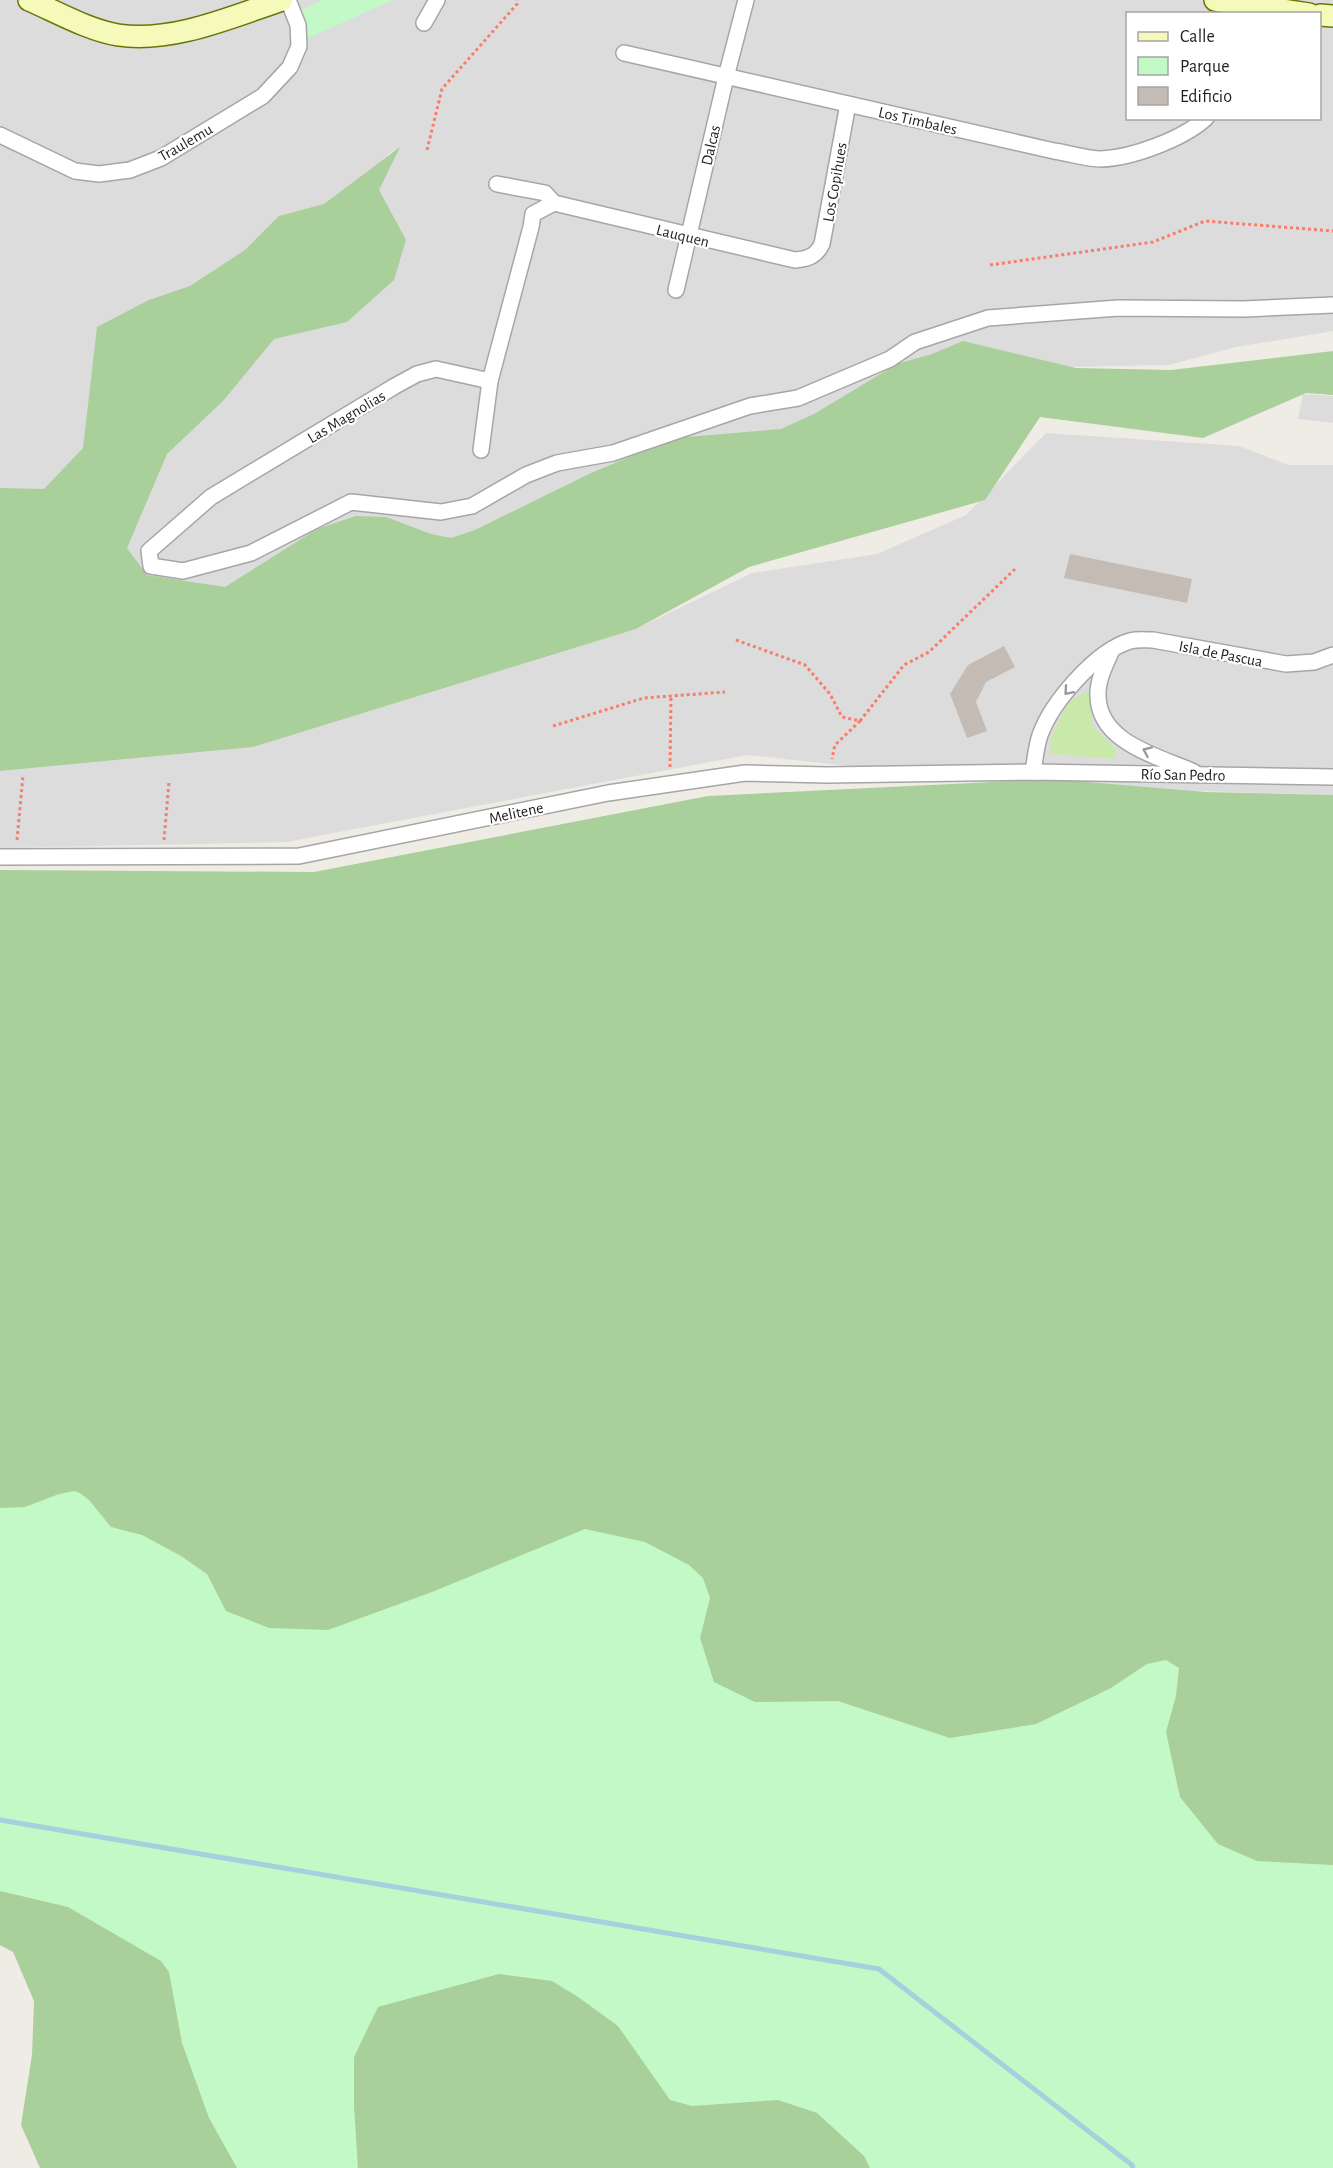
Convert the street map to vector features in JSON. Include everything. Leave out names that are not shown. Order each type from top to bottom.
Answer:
[{"type":"street","points":[[29,0],[117,35],[148,36],[193,29],[282,0]]},
{"type":"street","name":"Traulemu","points":[[0,135],[75,171],[99,174],[130,170],[161,158],[263,96],[290,67],[299,46],[298,26],[288,0]]},
{"type":"street","points":[[424,23],[436,0]]},
{"type":"street","name":"Dalcas","points":[[676,290],[746,0]]},
{"type":"street","points":[[1215,0],[1242,9],[1282,12]]},
{"type":"street","name":"Los Timbales","points":[[624,53],[1054,151],[1101,159],[1169,141],[1192,130],[1204,120]]},
{"type":"street","name":"Los Copihues","points":[[813,256],[822,244],[848,104]]},
{"type":"street","name":"Lauquen","points":[[497,184],[545,193],[554,203],[688,236],[795,260],[804,260],[813,256]]},
{"type":"street","points":[[481,450],[490,381],[533,214],[554,203]]},
{"type":"street","name":"Las Magnolias","points":[[490,381],[436,369],[417,374],[211,497],[149,551],[151,566],[183,571],[251,553],[351,502],[441,512],[472,506],[526,476],[558,463],[613,453],[750,406],[798,398],[890,359],[915,342],[988,318],[1118,308],[1244,309],[1333,305]]},
{"type":"street","name":"Isla de Pascua","points":[[1033,772],[1040,736],[1053,707],[1089,667],[1121,645],[1142,639],[1286,664],[1302,664],[1330,659]]},
{"type":"street","points":[[1111,652],[1098,694],[1101,717],[1112,731],[1132,745],[1201,775]]},
{"type":"street","name":"Río San Pedro","points":[[1033,772],[1333,777]]},
{"type":"street","name":"Melitene","points":[[0,857],[299,856],[608,793],[746,773],[827,775],[1033,772]]},
{"type":"path","points":[[427,150],[442,89],[517,4],[517,0]]},
{"type":"path","points":[[990,265],[1153,242],[1205,221],[1333,231]]},
{"type":"path","points":[[827,775],[836,745],[860,721],[904,665],[928,652],[1015,568]]},
{"type":"path","points":[[736,640],[805,665],[830,694],[842,717],[860,721]]},
{"type":"path","points":[[553,726],[644,698],[725,692]]},
{"type":"path","points":[[670,784],[671,697]]},
{"type":"path","points":[[16,857],[23,776]]},
{"type":"path","points":[[163,856],[169,782]]},
{"type":"shaded area","points":[[0,0],[1333,0],[1333,331],[1236,347],[1169,365],[1069,367],[816,419],[476,534],[226,592],[145,579],[122,549],[163,451],[373,191],[394,149],[87,450],[46,494],[0,493]]},
{"type":"shaded area","points":[[1303,394],[1333,396],[1333,423],[1298,419]]},
{"type":"shaded area","points":[[1046,433],[1239,446],[1288,465],[1333,465],[1333,795],[1035,786],[747,755],[286,842],[0,848],[0,771],[253,747],[636,629],[752,573],[877,554],[966,515]]},
{"type":"green space","points":[[322,0],[393,0],[306,39],[298,12]]},
{"type":"green space","points":[[400,147],[379,190],[406,240],[394,280],[347,322],[274,339],[223,401],[167,454],[127,548],[147,575],[225,587],[317,529],[356,516],[386,517],[431,534],[451,538],[475,530],[591,473],[675,438],[781,429],[814,414],[897,364],[932,354],[963,341],[1076,368],[1171,370],[1333,351],[1333,395],[1306,393],[1203,438],[1040,417],[985,500],[749,567],[636,629],[253,747],[0,771],[0,488],[44,489],[83,448],[97,327],[149,300],[190,286],[245,250],[279,216],[324,204]]},
{"type":"green space","points":[[1089,691],[1092,726],[1116,749],[1115,759],[1050,754],[1052,736],[1069,701]]},
{"type":"green space","points":[[1051,779],[1206,792],[1333,795],[1333,2168],[40,2168],[21,2125],[32,2055],[34,2001],[13,1952],[0,1945],[0,870],[314,872],[708,796]]},
{"type":"green space","points":[[74,1491],[89,1500],[111,1527],[142,1535],[181,1556],[207,1574],[226,1611],[269,1628],[328,1630],[432,1592],[585,1529],[645,1542],[689,1565],[703,1578],[710,1598],[700,1638],[714,1682],[755,1702],[838,1701],[950,1738],[1036,1724],[1111,1688],[1147,1664],[1166,1660],[1179,1668],[1176,1696],[1166,1732],[1180,1797],[1218,1844],[1257,1861],[1333,1865],[1333,2168],[870,2168],[864,2156],[817,2113],[778,2100],[692,2106],[670,2100],[618,2026],[552,1981],[499,1974],[378,2007],[354,2057],[358,2168],[237,2168],[209,2118],[182,2043],[169,1972],[161,1961],[68,1907],[0,1891],[0,1508],[25,1507],[59,1494]]},
{"type":"building","points":[[1070,554],[1192,579],[1187,603],[1064,578]]},
{"type":"building","points":[[1004,646],[1015,667],[986,682],[976,702],[987,731],[967,738],[950,694],[968,665]]},
{"type":"waterway","points":[[0,1820],[879,1969],[1133,2168]]}]
